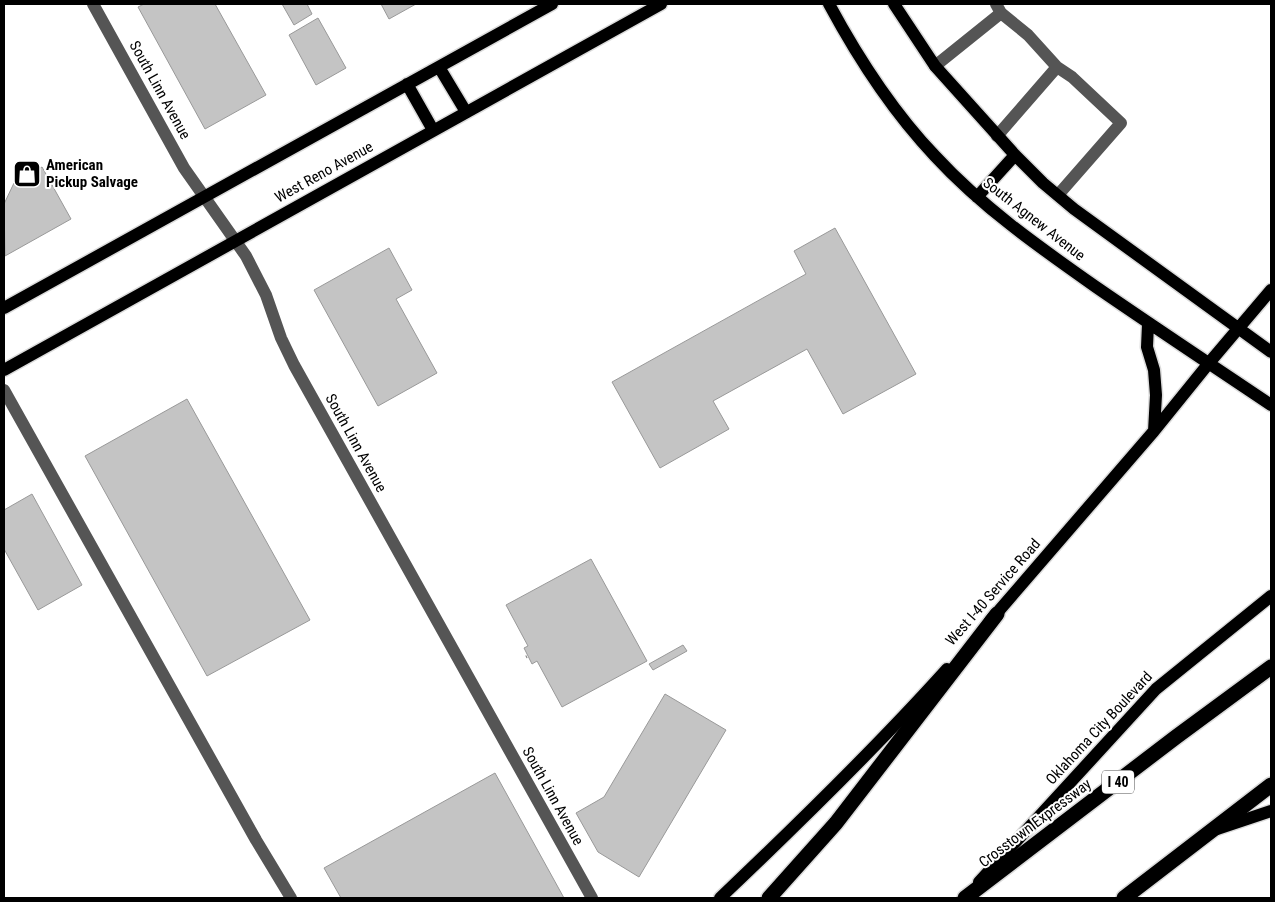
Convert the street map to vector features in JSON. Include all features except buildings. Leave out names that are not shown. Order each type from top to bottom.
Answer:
[{"type":"highway","points":[[769,898],[836,823],[996,614]]},
{"type":"highway","name":"Crosstown Expressway","points":[[964,898],[1271,667]]},
{"type":"highway","points":[[1124,898],[1271,785]]},
{"type":"main road","name":"West Reno Avenue","points":[[4,370],[660,4]]},
{"type":"main road","name":"South Agnew Avenue","points":[[830,4],[875,80],[905,121],[934,156],[977,197],[1026,238],[1148,324],[1271,405]]},
{"type":"main road","points":[[894,4],[935,66],[1014,155],[1043,183],[1074,210],[1271,352]]},
{"type":"main road","points":[[4,308],[439,67],[544,6]]},
{"type":"main road","points":[[439,67],[466,112]]},
{"type":"main road","points":[[408,84],[433,130]]},
{"type":"main road","points":[[977,197],[1014,155]]},
{"type":"main road","name":"West I-40 Service Road","points":[[720,898],[814,808],[902,718],[996,614],[1154,431],[1271,290]]},
{"type":"main road","points":[[1148,324],[1146,347],[1154,370],[1156,395],[1154,431]]},
{"type":"main road","name":"Oklahoma City Boulevard","points":[[964,898],[1156,689],[1271,596]]},
{"type":"main road","points":[[1210,832],[1271,811]]},
{"type":"street","name":"South Linn Avenue","points":[[94,4],[184,168],[246,256],[266,294],[281,338],[294,365],[592,898]]},
{"type":"street","points":[[935,66],[999,8],[1028,35],[1057,67],[1072,77],[1122,123],[1058,195]]},
{"type":"street","points":[[998,136],[1057,67]]},
{"type":"street","points":[[4,390],[256,840],[291,898]]},
{"type":"place","name":"American Pickup Salvage","points":[[27,174]]}]
